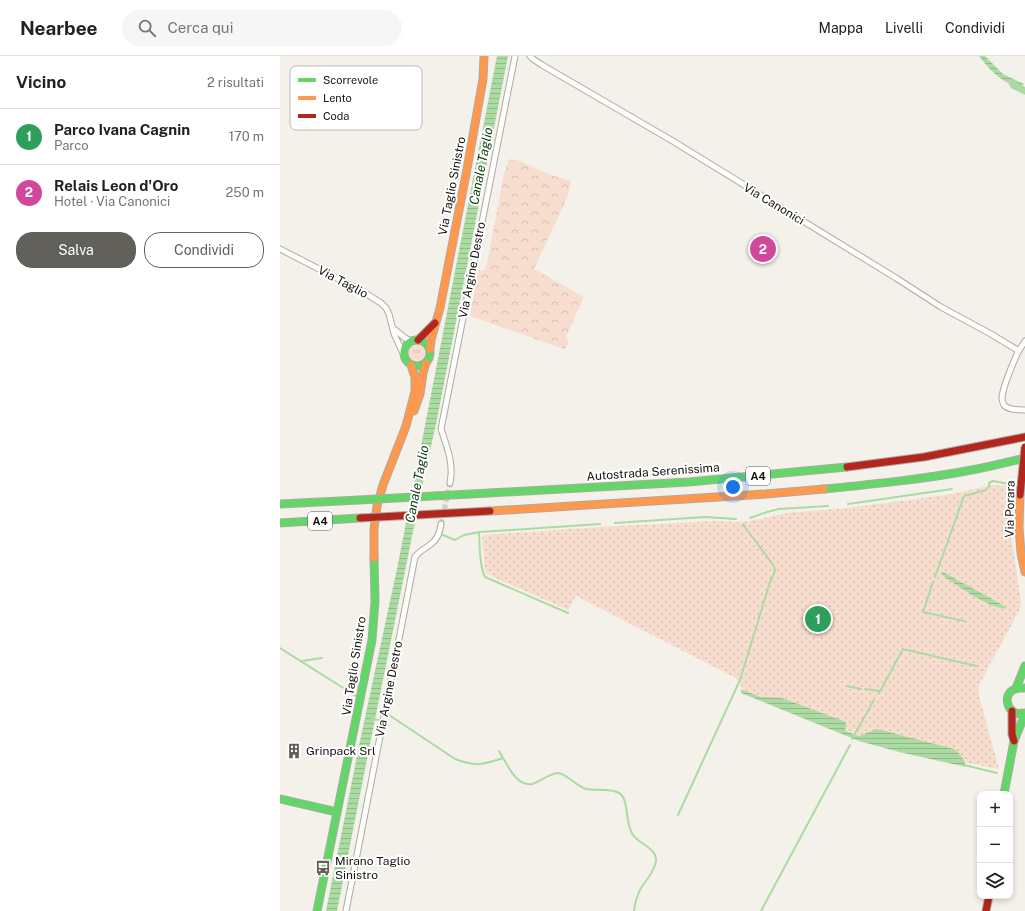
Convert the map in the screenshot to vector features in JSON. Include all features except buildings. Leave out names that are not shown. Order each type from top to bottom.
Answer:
[{"type":"main road","name":"Via Taglio Sinistro","points":[[430,349],[431,340],[438,319],[455,232],[483,79],[484,56]]},
{"type":"main road","points":[[415,340],[426,343],[430,349],[430,356],[426,363],[418,366],[411,365],[404,358],[403,353],[405,346],[428,330],[438,319]]},
{"type":"main road","name":"Via Taglio Sinistro","points":[[317,911],[372,640],[375,601],[374,530],[377,506],[383,485],[406,426],[418,402],[426,363]]},
{"type":"main road","name":"Via Taglio Sinistro","points":[[406,426],[416,384],[411,365]]},
{"type":"main road","name":"Autostrada Serenissima","points":[[280,504],[689,482],[870,465],[977,448],[1025,437]]},
{"type":"main road","name":"Via Porara","points":[[1025,446],[1020,495],[1019,528],[1021,553],[1025,572]]},
{"type":"main road","name":"A4","points":[[280,523],[766,494],[868,485],[923,478],[1025,458]]},
{"type":"main road","points":[[1016,688],[1025,666]]},
{"type":"main road","points":[[1005,791],[1014,741],[1025,713],[1018,714],[1012,711],[1007,700],[1012,690],[1020,687],[1025,688]]},
{"type":"main road","points":[[1012,711],[1012,734],[1014,741]]},
{"type":"main road","points":[[280,799],[337,812]]},
{"type":"main road","points":[[986,911],[988,899]]},
{"type":"street","name":"Via Argine Destro","points":[[450,483],[452,464],[441,429],[515,56]]},
{"type":"street","name":"Via Canonici","points":[[530,56],[542,65],[671,140],[941,307],[1019,351]]},
{"type":"street","name":"Via Taglio","points":[[280,249],[360,290],[381,303],[389,314],[395,336],[403,353]]},
{"type":"street","points":[[393,328],[405,338],[415,340]]},
{"type":"street","points":[[1025,341],[1019,351],[1002,400],[1003,404],[1007,408],[1025,410]]},
{"type":"street","name":"Via Argine Destro","points":[[346,911],[415,557],[432,544],[439,534],[441,524]]},
{"type":"green space","points":[[509,159],[520,161],[551,175],[571,181],[568,196],[534,269],[584,297],[566,336],[569,343],[564,349],[470,316],[478,270],[483,271],[487,264],[504,174]]},
{"type":"green space","points":[[414,345],[420,345],[425,350],[423,359],[420,361],[414,361],[409,356],[409,350]]},
{"type":"green space","points":[[992,485],[1009,486],[1011,535],[1021,601],[1020,609],[978,689],[999,769],[957,761],[858,735],[744,690],[736,678],[576,596],[568,610],[485,572],[482,537],[484,535],[600,527],[715,521],[750,521],[787,513],[848,508],[952,494]]},
{"type":"water","name":"Canale Taglio","points":[[497,56],[508,56],[436,424],[337,911],[326,911],[360,741],[398,564]]},
{"type":"water","points":[[979,56],[985,56],[1003,74],[1024,84],[1020,89],[1002,79],[992,72]]},
{"type":"water","points":[[943,572],[1007,608],[1001,608],[974,596],[941,574]]},
{"type":"water","points":[[741,689],[761,697],[782,698],[846,722],[846,731],[859,736],[877,729],[954,749],[962,757],[966,767],[899,752],[859,741],[741,693]]},
{"type":"waterway","points":[[1013,85],[1025,91]]},
{"type":"waterway","points":[[935,577],[964,496],[986,490],[989,483],[993,481],[1025,487]]},
{"type":"waterway","points":[[848,504],[952,489]]},
{"type":"waterway","points":[[750,518],[779,509],[828,506]]},
{"type":"waterway","points":[[615,523],[705,517],[736,519]]},
{"type":"waterway","points":[[443,535],[455,540],[464,535],[480,532],[600,524]]},
{"type":"waterway","points":[[678,815],[740,680],[770,582],[775,571],[774,566],[744,524]]},
{"type":"waterway","points":[[479,533],[481,562],[485,577],[568,613]]},
{"type":"waterway","points":[[933,582],[923,612],[964,621]]},
{"type":"waterway","points":[[280,648],[356,696]]},
{"type":"waterway","points":[[879,693],[903,649],[976,666]]},
{"type":"waterway","points":[[302,661],[322,658]]},
{"type":"waterway","points":[[847,686],[861,689]]},
{"type":"waterway","points":[[865,689],[880,691]]},
{"type":"waterway","points":[[852,739],[874,700]]},
{"type":"waterway","points":[[386,713],[455,759],[468,763],[479,764],[503,758],[514,776],[518,780],[527,784],[532,784],[551,775],[560,773],[586,789],[612,791],[620,794],[625,801],[629,826],[633,835],[651,849],[656,857],[654,868],[636,899],[634,911]]},
{"type":"waterway","points":[[383,721],[385,721],[389,715]]},
{"type":"waterway","points":[[372,719],[379,720]]},
{"type":"waterway","points":[[761,911],[850,745]]},
{"type":"waterway","points":[[499,751],[503,758]]},
{"type":"waterway","points":[[964,765],[997,773]]},
{"type":"tunnel","points":[[441,524],[450,483]]},
{"type":"traffic: fast","points":[[417,340],[426,344],[430,353],[426,362],[417,366],[408,362],[404,353],[408,344],[417,340]]},
{"type":"traffic: fast","points":[[824,489],[939,476],[1025,458]]},
{"type":"traffic: fast","points":[[489,493],[689,482],[847,467]]},
{"type":"traffic: fast","points":[[359,500],[489,493]]},
{"type":"traffic: fast","points":[[280,504],[359,500]]},
{"type":"traffic: fast","points":[[280,523],[360,518]]},
{"type":"traffic: fast","points":[[317,911],[372,640],[375,601],[374,558]]},
{"type":"traffic: fast","points":[[1016,688],[1025,666]]},
{"type":"traffic: fast","points":[[1025,688],[1014,689],[1010,692],[1007,698],[1008,705],[1013,711],[1017,713],[1025,713]]},
{"type":"traffic: fast","points":[[1005,791],[1014,741],[1025,714]]},
{"type":"traffic: fast","points":[[280,799],[337,812]]},
{"type":"traffic: slow","points":[[430,349],[440,308],[467,169],[483,79],[484,56]]},
{"type":"traffic: slow","points":[[414,411],[420,394],[426,363]]},
{"type":"traffic: slow","points":[[374,558],[374,529],[377,506],[383,485],[406,426],[415,391],[415,377],[411,365]]},
{"type":"traffic: slow","points":[[490,511],[824,489]]},
{"type":"traffic: slow","points":[[1020,495],[1019,528],[1021,553],[1025,572]]},
{"type":"traffic: jam","points":[[418,340],[435,323]]},
{"type":"traffic: jam","points":[[847,467],[924,457],[1025,437]]},
{"type":"traffic: jam","points":[[1020,495],[1025,447]]},
{"type":"traffic: jam","points":[[360,518],[490,511]]},
{"type":"traffic: jam","points":[[1012,711],[1012,734],[1014,741]]},
{"type":"traffic: jam","points":[[986,911],[988,899]]},
{"type":"place","name":"Relais Leon d'Oro","points":[[763,249]]},
{"type":"place","name":"Parco Ivana Cagnin","points":[[818,619]]},
{"type":"place","name":"Grinpack Srl","points":[[294,751]]},
{"type":"place","name":"Mirano Taglio Sinistro","points":[[323,868]]}]
